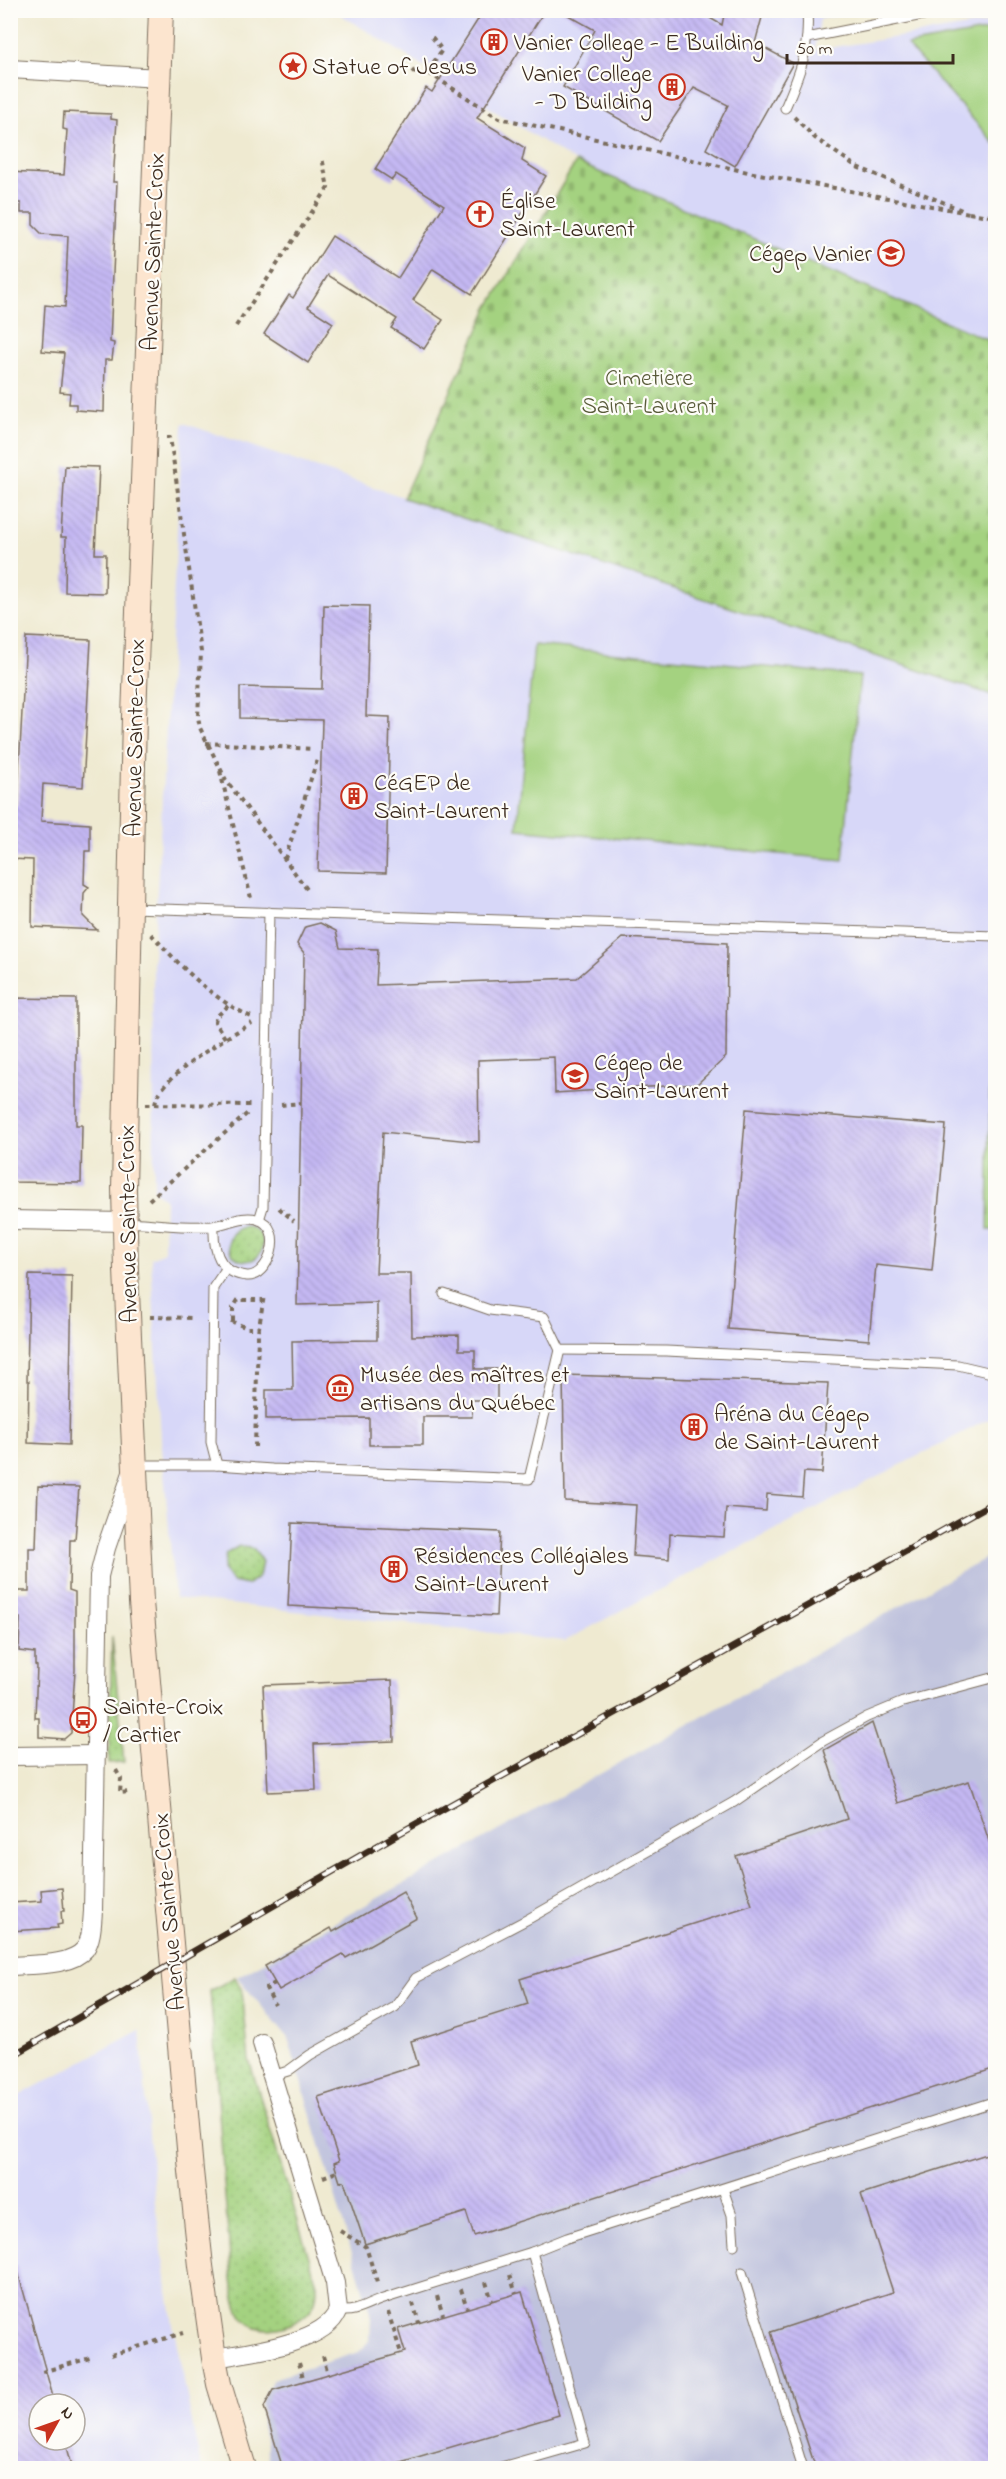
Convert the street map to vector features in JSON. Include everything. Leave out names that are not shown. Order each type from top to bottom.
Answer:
[{"type":"main road","name":"Avenue Sainte-Croix","points":[[161,10],[140,533],[124,1179],[125,1222],[141,1602],[191,2171],[214,2358],[219,2384],[244,2469]]},
{"type":"street","points":[[10,69],[159,78]]},
{"type":"street","points":[[10,1220],[125,1222]]},
{"type":"street","name":"Avenue Sainte-Croix","points":[[10,1966],[67,1959],[82,1951],[87,1944],[91,1929],[100,1571],[134,1465]]},
{"type":"street","points":[[10,1756],[96,1755]]},
{"type":"street","points":[[214,2358],[258,2351],[296,2340],[327,2326],[338,2310],[335,2283],[262,2043]]},
{"type":"lane","points":[[785,108],[804,64],[807,10]]},
{"type":"lane","points":[[807,38],[948,10]]},
{"type":"lane","points":[[130,908],[996,936]]},
{"type":"lane","points":[[259,1220],[263,1207],[269,912]]},
{"type":"lane","points":[[125,1222],[214,1226],[240,1218],[259,1220],[270,1227],[273,1239],[262,1269],[252,1276],[226,1269],[213,1243],[214,1226]]},
{"type":"lane","points":[[217,1465],[211,1442],[212,1308],[213,1288],[226,1269]]},
{"type":"lane","points":[[134,1465],[217,1465],[529,1479],[560,1350],[544,1317],[490,1310],[444,1294]]},
{"type":"lane","points":[[560,1350],[606,1349],[958,1365],[996,1374]]},
{"type":"lane","points":[[272,2076],[288,2071],[310,2055],[395,2007],[416,1978],[530,1918],[734,1802],[840,1731],[903,1702],[996,1677]]},
{"type":"lane","points":[[338,2310],[351,2311],[567,2238],[996,2101]]},
{"type":"lane","points":[[723,2189],[732,2215],[734,2245]]},
{"type":"lane","points":[[498,2469],[585,2443],[531,2252]]},
{"type":"lane","points":[[742,2272],[803,2469]]},
{"type":"path","points":[[432,37],[442,50],[428,72],[499,118],[748,172],[996,217]]},
{"type":"path","points":[[412,70],[416,75]]},
{"type":"path","points":[[785,108],[815,138],[857,167],[969,213]]},
{"type":"path","points":[[236,326],[327,188],[321,157]]},
{"type":"path","points":[[163,437],[170,437],[184,530],[201,652],[198,717],[206,743],[219,768],[309,892]]},
{"type":"path","points":[[206,743],[312,748]]},
{"type":"path","points":[[285,859],[317,760]]},
{"type":"path","points":[[219,768],[251,894]]},
{"type":"path","points":[[148,932],[180,965],[228,1006],[257,1020],[225,1038],[193,1062],[164,1087],[156,1098],[155,1104]]},
{"type":"path","points":[[225,1038],[215,1022],[216,1017],[228,1006]]},
{"type":"path","points":[[243,1013],[243,1028]]},
{"type":"path","points":[[274,1106],[301,1103]]},
{"type":"path","points":[[146,1104],[254,1105],[246,1116],[149,1200]]},
{"type":"path","points":[[255,1447],[259,1328],[264,1298],[238,1300],[230,1320],[247,1328],[259,1328]]},
{"type":"path","points":[[147,1317],[195,1318]]},
{"type":"path","points":[[121,1779],[120,1792],[128,1792]]},
{"type":"path","points":[[275,1983],[266,1988],[275,2005]]},
{"type":"path","points":[[321,2177],[337,2172]]},
{"type":"path","points":[[337,2229],[366,2247],[383,2299]]},
{"type":"path","points":[[512,2279],[516,2294]]},
{"type":"path","points":[[487,2286],[492,2301]]},
{"type":"path","points":[[463,2294],[467,2308]]},
{"type":"path","points":[[439,2301],[443,2315]]},
{"type":"path","points":[[414,2307],[418,2323]]},
{"type":"path","points":[[390,2316],[401,2353]]},
{"type":"path","points":[[111,2355],[183,2334]]},
{"type":"path","points":[[323,2356],[328,2373]]},
{"type":"path","points":[[42,2372],[90,2358]]},
{"type":"path","points":[[299,2362],[304,2381]]},
{"type":"shaded area","name":"Cégep Vanier","points":[[335,11],[864,11],[820,19],[815,50],[995,22],[995,343],[576,162]]},
{"type":"shaded area","name":"Cégep de Saint-Laurent","points":[[183,423],[995,696],[995,1416],[565,1641],[175,1598],[161,1438],[151,1258],[164,1252],[165,1199],[154,1190],[153,962]]},
{"type":"shaded area","points":[[995,1553],[995,2468],[270,2468],[262,2425],[261,2402],[273,2379],[359,2352],[370,2341],[371,2316],[288,2038],[237,1977]]},
{"type":"shaded area","points":[[140,2030],[155,2203],[173,2325],[201,2468],[11,2468],[11,2100]]},
{"type":"green space","points":[[996,29],[995,144],[907,45]]},
{"type":"green space","name":"Cimetière Saint-Laurent","points":[[576,162],[995,343],[995,696],[403,498],[488,308]]},
{"type":"green space","points":[[534,645],[860,676],[843,860],[517,829]]},
{"type":"green space","points":[[992,979],[996,979],[995,1230],[988,1230]]},
{"type":"green space","points":[[246,1227],[258,1232],[263,1244],[258,1256],[246,1261],[234,1256],[229,1244],[234,1232]]},
{"type":"green space","points":[[239,1546],[254,1549],[262,1562],[259,1576],[247,1585],[232,1582],[223,1569],[226,1554]]},
{"type":"green space","points":[[112,1636],[124,1762],[109,1763]]},
{"type":"green space","points":[[235,1977],[242,1991],[249,2060],[317,2284],[316,2300],[309,2311],[291,2324],[279,2328],[256,2327],[247,2322],[240,2313],[230,2262],[210,1991]]},
{"type":"building","name":"Église Saint-Laurent","points":[[484,10],[545,10],[477,118],[525,148],[522,161],[546,176],[472,294],[433,269],[413,300],[443,320],[424,349],[391,328],[397,319],[328,275],[308,307],[333,323],[308,363],[264,334],[289,295],[293,298],[332,236],[398,278],[444,205],[396,174],[392,180],[375,169],[426,88],[432,92]]},
{"type":"building","name":"Vanier College - D Building","points":[[559,10],[696,10],[722,25],[725,10],[764,10],[755,43],[793,63],[735,166],[706,149],[728,105],[694,88],[658,141],[563,87],[595,30]]},
{"type":"building","points":[[64,112],[111,114],[111,119],[117,120],[113,182],[117,182],[110,342],[114,343],[112,360],[105,360],[104,412],[76,410],[76,404],[69,404],[70,393],[60,392],[64,353],[42,351],[45,305],[65,307],[68,236],[42,234],[33,225],[33,213],[21,213],[21,203],[10,203],[10,172],[64,175],[67,130],[63,129]]},
{"type":"building","points":[[65,466],[99,467],[95,554],[106,554],[105,593],[65,592],[66,537],[61,537]]},
{"type":"building","name":"CéGEP de Saint-Laurent","points":[[324,605],[369,606],[366,716],[390,717],[386,873],[318,871],[322,720],[240,718],[240,687],[322,689]]},
{"type":"building","points":[[26,637],[91,640],[83,787],[43,784],[41,821],[90,824],[90,851],[85,851],[84,884],[89,887],[84,893],[83,916],[97,930],[32,927],[33,860],[10,859],[10,805],[17,805]]},
{"type":"building","points":[[320,923],[336,931],[340,948],[378,949],[376,985],[577,978],[623,938],[727,943],[726,1057],[697,1084],[555,1093],[554,1057],[478,1060],[479,1142],[383,1132],[376,1273],[411,1273],[412,1336],[459,1335],[459,1350],[475,1350],[475,1369],[497,1369],[497,1400],[471,1400],[472,1417],[423,1417],[423,1445],[369,1445],[369,1418],[266,1419],[266,1390],[293,1390],[292,1341],[377,1340],[377,1303],[297,1305],[304,953],[297,944],[305,927]]},
{"type":"building","points":[[11,998],[76,999],[76,1125],[82,1125],[81,1183],[10,1182]]},
{"type":"building","points":[[746,1109],[946,1125],[932,1271],[876,1265],[869,1340],[728,1329]]},
{"type":"building","points":[[29,1275],[72,1276],[69,1445],[28,1443]]},
{"type":"building","name":"Aréna du Cégep de Saint-Laurent","points":[[563,1375],[828,1383],[822,1473],[804,1472],[802,1497],[767,1494],[766,1511],[726,1508],[724,1537],[670,1534],[669,1559],[633,1556],[636,1505],[565,1501]]},
{"type":"building","points":[[38,1486],[79,1487],[75,1540],[70,1540],[69,1590],[75,1592],[75,1670],[71,1733],[64,1739],[39,1737],[39,1718],[35,1718],[37,1666],[35,1665],[35,1653],[19,1651],[20,1618],[13,1618],[13,1591],[29,1591],[29,1548],[36,1548]]},
{"type":"building","name":"Résidences Collégiales Saint-Laurent","points":[[292,1523],[500,1532],[496,1616],[288,1606]]},
{"type":"building","points":[[392,1680],[394,1741],[314,1744],[316,1790],[268,1792],[263,1685]]},
{"type":"building","points":[[872,1723],[898,1803],[969,1781],[996,1862],[996,2068],[474,2236],[466,2212],[365,2244],[344,2181],[340,2182],[334,2163],[339,2161],[318,2097],[418,2065],[411,2041],[528,2004],[520,1979],[752,1905],[736,1856],[847,1819],[824,1750]]},
{"type":"building","points":[[62,1888],[64,1911],[61,1911],[62,1924],[57,1925],[58,1928],[10,1931],[10,1903],[42,1901],[41,1890]]},
{"type":"building","points":[[403,1892],[417,1918],[346,1958],[343,1954],[279,1990],[265,1966],[331,1928],[333,1932]]},
{"type":"building","points":[[996,2151],[996,2469],[816,2469],[771,2332],[893,2292],[861,2194]]},
{"type":"building","points":[[16,2265],[52,2392],[27,2392],[27,2452],[68,2452],[73,2469],[10,2469],[10,2266]]},
{"type":"building","points":[[522,2292],[559,2415],[377,2469],[283,2469],[264,2407],[273,2390],[405,2352],[398,2329]]},
{"type":"railway","points":[[10,2057],[398,1834],[996,1501]]},
{"type":"place","name":"Vanier College - E Building","points":[[494,42]]},
{"type":"place","name":"Statue of Jesus","points":[[293,66]]},
{"type":"place","name":"Vanier College - D Building","points":[[672,87]]},
{"type":"place","name":"Église Saint-Laurent","points":[[480,214]]},
{"type":"place","name":"Cégep Vanier","points":[[891,253]]},
{"type":"place","name":"CéGEP de Saint-Laurent","points":[[354,796]]},
{"type":"place","name":"Cégep de Saint-Laurent","points":[[575,1076]]},
{"type":"place","name":"Musée des maîtres et artisans du Québec","points":[[340,1388]]},
{"type":"place","name":"Aréna du Cégep de Saint-Laurent","points":[[694,1427]]},
{"type":"place","name":"Résidences Collégiales Saint-Laurent","points":[[394,1569]]},
{"type":"place","name":"Sainte-Croix / Cartier","points":[[83,1720]]}]
